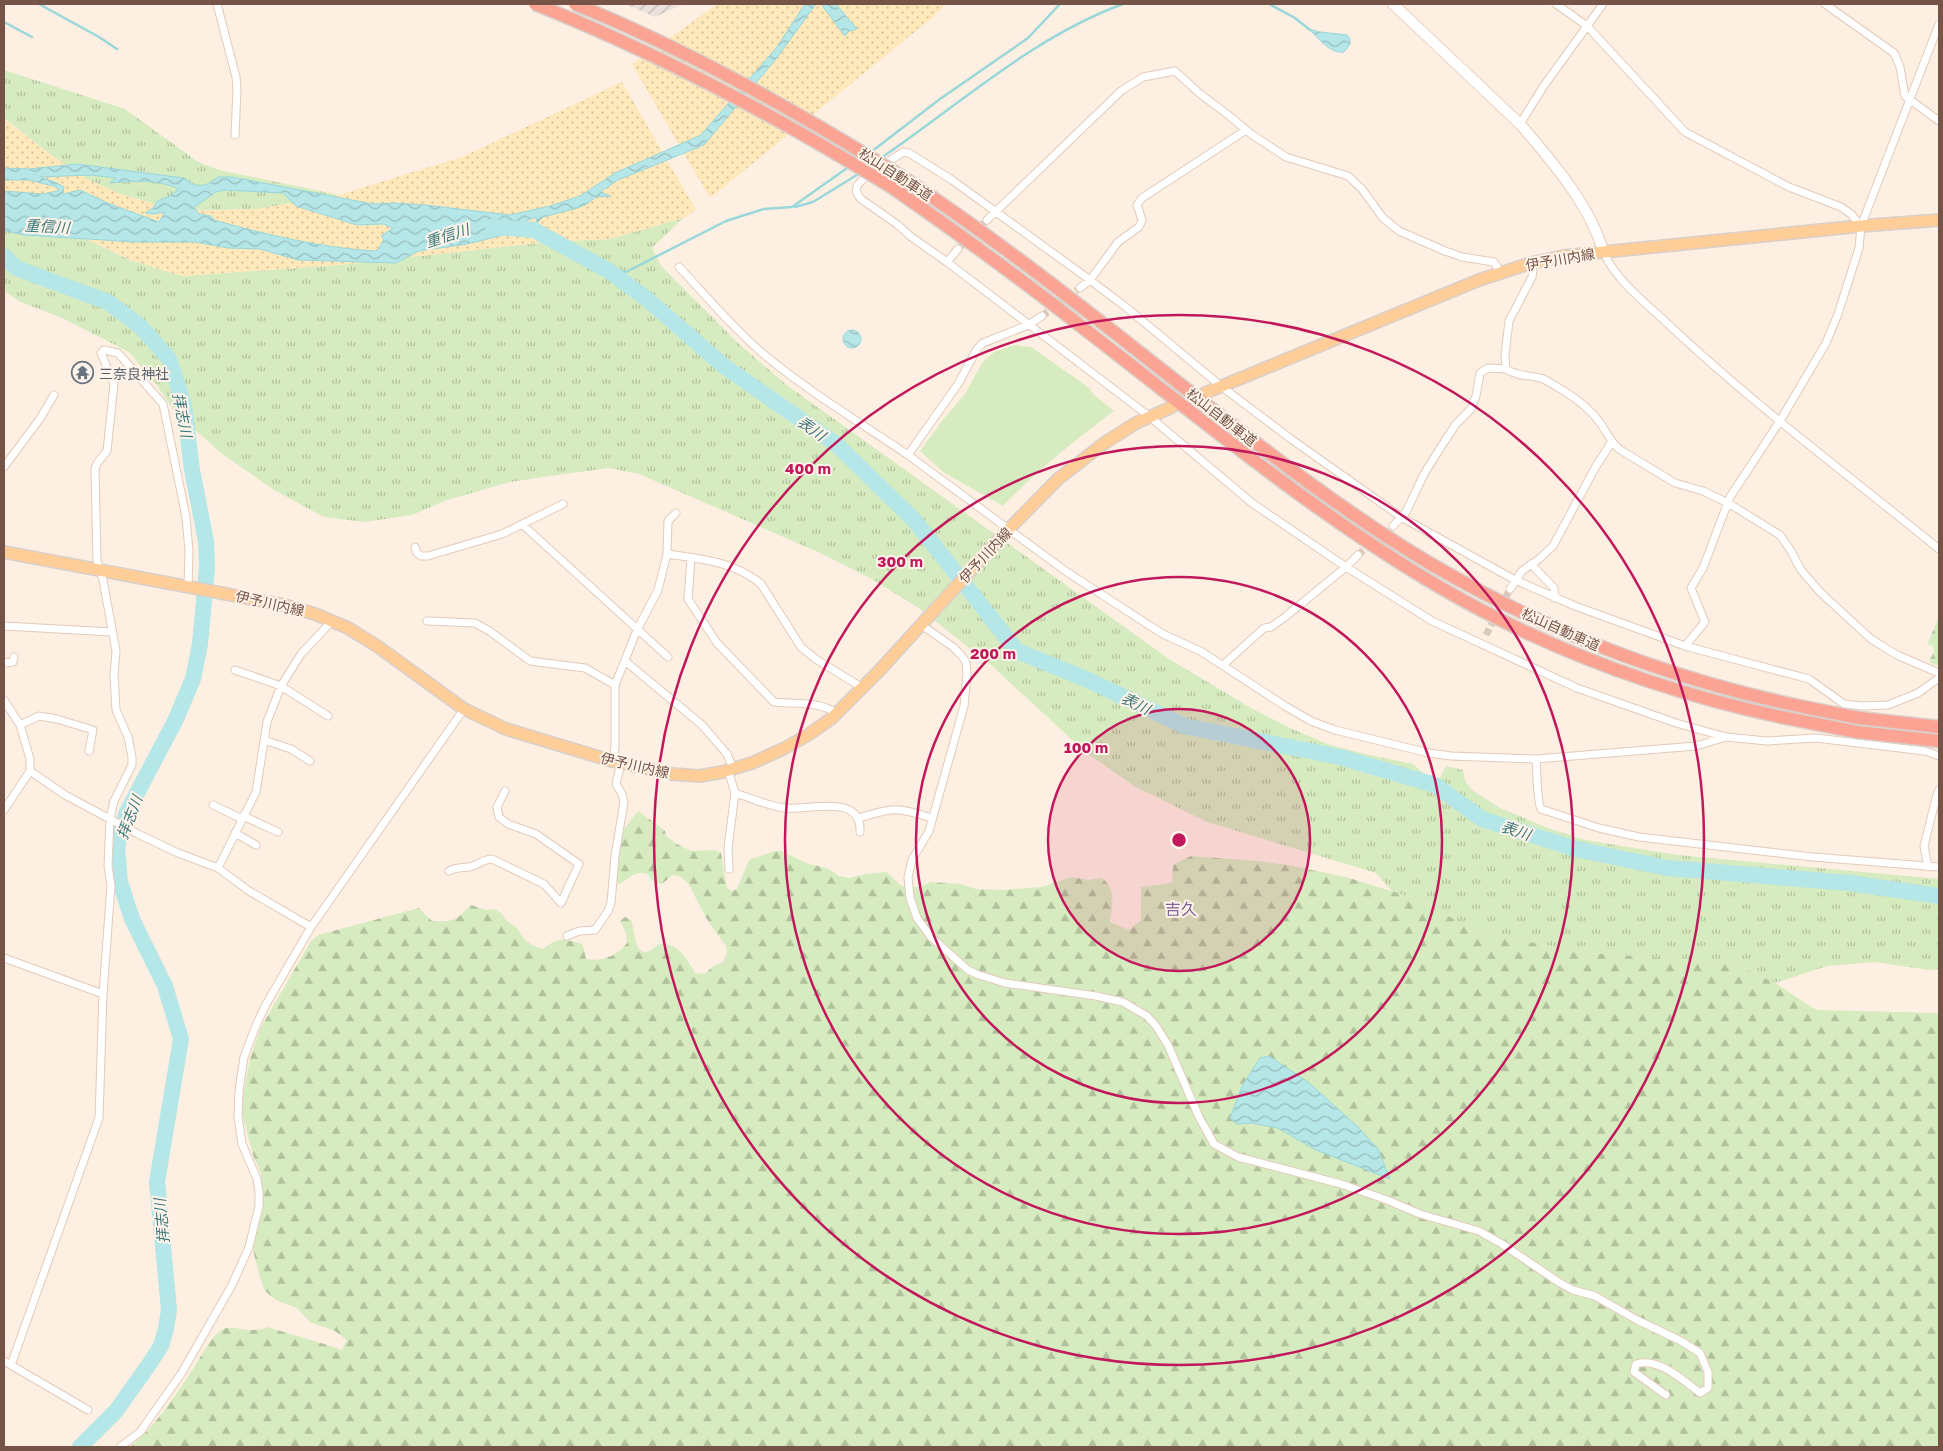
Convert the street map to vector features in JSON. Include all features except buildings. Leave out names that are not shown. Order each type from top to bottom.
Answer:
[{"type":"highway","name":"松山自動車道","points":[[535,4],[586,24],[715,85],[789,125],[893,188],[1006,268],[1264,469],[1351,530],[1422,576],[1513,624],[1613,668],[1678,691],[1735,708],[1857,732],[1939,741]]},
{"type":"highway","name":"松山自動車道","points":[[575,4],[652,37],[722,72],[796,112],[901,176],[1015,256],[1273,456],[1359,518],[1430,563],[1496,599],[1552,627],[1617,654],[1693,680],[1859,718],[1939,727]]},
{"type":"main road","name":"伊予川内線","points":[[1205,393],[1371,323],[1500,272],[1531,262],[1603,251],[1939,220]]},
{"type":"main road","name":"伊予川内線","points":[[4,552],[284,605],[348,628],[377,646],[464,709],[506,729],[616,762],[681,775],[700,776],[730,770],[783,750],[837,714],[1042,494],[1073,466],[1103,444],[1150,417],[1172,407]]},
{"type":"street","points":[[217,4],[236,77],[235,135]]},
{"type":"street","points":[[1393,4],[1520,124],[1550,161],[1586,212],[1608,262],[1630,288],[1692,347],[1780,421],[1939,549]]},
{"type":"street","points":[[1556,4],[1588,26],[1685,132],[1790,187],[1841,207],[1851,214],[1861,226]]},
{"type":"street","points":[[1520,124],[1543,87],[1603,4]]},
{"type":"street","points":[[1825,4],[1894,53],[1900,67],[1905,96],[1939,121]]},
{"type":"street","points":[[1685,646],[1704,622],[1691,588],[1692,585],[1702,568],[1730,497],[1780,421],[1826,343],[1838,314],[1860,248],[1861,226],[1939,24]]},
{"type":"street","points":[[987,220],[1121,91],[1148,75],[1175,71],[1199,93],[1246,130],[1286,157],[1348,176],[1362,189],[1383,218],[1398,231],[1462,257],[1494,262],[1500,272]]},
{"type":"street","points":[[1080,288],[1090,280],[1113,248],[1140,225],[1142,220],[1137,208],[1140,200],[1246,130]]},
{"type":"street","points":[[1939,678],[1918,693],[1888,705],[1869,707],[1844,704],[1809,679],[1685,646],[1624,625],[1515,580],[1402,517],[1291,439],[1222,387],[1127,308],[1090,280],[997,212],[909,153],[903,152],[857,184],[857,194],[862,199],[1150,417],[1252,503],[1346,567],[1432,621],[1577,688],[1676,724],[1726,737],[1766,741],[1816,738],[1924,751],[1939,756]]},
{"type":"street","points":[[947,262],[958,249]]},
{"type":"street","points":[[1506,369],[1505,355],[1509,321],[1532,278],[1531,262]]},
{"type":"street","points":[[679,267],[725,317],[767,357],[908,455],[1007,532],[1163,634],[1202,652],[1311,721],[1334,730],[1429,753],[1451,756],[1536,759],[1696,746],[1726,737]]},
{"type":"street","points":[[908,455],[958,384],[977,349],[983,343],[1028,325],[1042,316]]},
{"type":"street","points":[[11,1365],[99,1118],[103,994],[111,885],[108,866],[112,820],[114,801],[132,765],[128,737],[116,710],[114,676],[116,651],[97,561],[94,481],[96,465],[108,451],[114,384],[102,353],[104,350],[118,353],[163,404],[186,517],[190,587]]},
{"type":"street","points":[[1392,526],[1402,517],[1424,474],[1456,424],[1471,409],[1476,396],[1480,373],[1488,368],[1506,369],[1519,376],[1543,380],[1564,390],[1579,401],[1600,422],[1612,443],[1675,484],[1703,491],[1728,503],[1780,535],[1786,542],[1801,570],[1820,592],[1871,639],[1897,654],[1939,673]]},
{"type":"street","points":[[4,467],[39,420],[54,395]]},
{"type":"street","points":[[1510,589],[1522,571],[1545,554],[1559,536],[1595,468],[1612,443]]},
{"type":"street","points":[[416,547],[417,553],[421,556],[428,556],[502,534],[562,504]]},
{"type":"street","points":[[567,936],[579,931],[595,930],[611,903],[615,856],[624,802],[616,784],[613,696],[615,685],[637,630],[658,590],[667,554],[668,521],[676,513]]},
{"type":"street","points":[[523,525],[668,657]]},
{"type":"street","points":[[667,554],[705,559],[730,566],[755,579],[761,584],[802,646],[817,660],[863,688]]},
{"type":"street","points":[[1223,665],[1264,628],[1271,627],[1285,617],[1358,555]]},
{"type":"street","points":[[691,558],[688,599],[717,642],[740,669],[774,702],[816,705],[832,709],[837,714]]},
{"type":"street","points":[[1531,564],[1554,588],[1555,598]]},
{"type":"street","points":[[218,868],[256,792],[264,740],[273,703],[301,654],[332,621]]},
{"type":"street","points":[[427,621],[475,623],[491,632],[530,661],[585,668],[615,685]]},
{"type":"street","points":[[922,622],[953,647],[961,656],[966,662],[967,674],[964,706],[932,818],[928,831],[912,860],[908,877],[910,898],[918,918],[931,937],[968,970],[1005,983],[1096,996],[1123,1002],[1135,1007],[1156,1026],[1168,1044],[1199,1117],[1214,1144],[1238,1157],[1341,1184],[1420,1214],[1479,1231],[1560,1283],[1574,1290],[1595,1296],[1700,1353],[1708,1372],[1708,1388],[1700,1393],[1668,1370],[1654,1364],[1636,1364],[1634,1372],[1666,1395]]},
{"type":"street","points":[[4,626],[112,632]]},
{"type":"street","points":[[1482,644],[1486,635]]},
{"type":"street","points":[[4,663],[14,662],[14,657]]},
{"type":"street","points":[[625,662],[702,725],[727,754],[735,793],[728,848],[729,869]]},
{"type":"street","points":[[235,670],[281,686],[328,716]]},
{"type":"street","points":[[4,700],[20,725],[30,759],[30,771],[4,810]]},
{"type":"street","points":[[1816,738],[1844,704]]},
{"type":"street","points":[[120,1447],[144,1426],[181,1374],[232,1285],[247,1254],[259,1206],[259,1192],[257,1179],[242,1144],[238,1116],[239,1090],[244,1057],[265,1006],[311,927],[464,709]]},
{"type":"street","points":[[20,725],[40,716],[93,730],[89,751]]},
{"type":"street","points":[[264,740],[291,749],[310,761]]},
{"type":"street","points":[[1536,759],[1538,805],[1541,809],[1599,828],[1639,837],[1688,843],[1939,868]]},
{"type":"street","points":[[30,771],[66,795],[138,834],[178,854],[218,868],[249,891],[311,927]]},
{"type":"street","points":[[449,871],[458,867],[467,867],[485,859],[492,859],[544,884],[561,903],[579,864],[536,834],[508,824],[499,817],[497,807],[505,791]]},
{"type":"street","points":[[735,793],[783,808],[826,805],[847,809],[854,812],[859,818],[860,832]]},
{"type":"street","points":[[1928,867],[1924,846],[1938,794]]},
{"type":"street","points":[[213,805],[278,832]]},
{"type":"street","points":[[859,818],[896,808],[932,818]]},
{"type":"street","points":[[235,833],[256,845]]},
{"type":"street","points":[[4,958],[103,994]]},
{"type":"street","points":[[4,1361],[88,1410]]},
{"type":"shaded area","points":[[625,4],[684,4],[655,17]]},
{"type":"green space","points":[[4,70],[125,109],[198,162],[219,170],[339,195],[258,209],[179,211],[120,194],[87,179],[51,155],[4,118]]},
{"type":"green space","points":[[4,200],[130,260],[182,276],[339,265],[546,242],[610,239],[683,218],[652,248],[661,266],[739,344],[788,386],[1169,659],[1251,708],[1290,728],[1330,745],[1413,764],[1428,777],[1439,780],[1446,766],[1463,770],[1465,781],[1472,790],[1500,808],[1548,828],[1585,840],[1678,855],[1939,879],[1939,969],[1930,970],[1874,962],[1827,966],[1775,983],[1740,966],[1590,953],[1490,935],[1457,922],[1423,901],[1393,892],[1376,873],[1207,822],[1134,786],[1084,751],[990,664],[917,607],[870,578],[818,552],[639,474],[610,468],[510,482],[447,500],[412,515],[365,522],[324,517],[274,490],[221,453],[175,412],[156,384],[129,352],[62,318],[21,302],[4,291]]},
{"type":"green space","points":[[1015,345],[1031,347],[1088,387],[1094,395],[1114,411],[1056,456],[1003,506],[943,472],[920,451],[965,394],[982,363],[994,352]]},
{"type":"green space","points":[[1939,617],[1939,666],[1929,662],[1934,651],[1933,646],[1928,643]]},
{"type":"green space","points":[[638,811],[665,831],[666,836],[677,844],[691,851],[715,850],[721,853],[727,888],[732,891],[737,889],[749,860],[775,851],[781,851],[809,864],[827,868],[839,876],[849,878],[887,872],[900,885],[905,887],[920,887],[931,882],[960,884],[976,889],[1002,890],[1042,887],[1072,877],[1088,880],[1102,878],[1112,893],[1110,922],[1129,930],[1141,920],[1141,887],[1172,883],[1173,865],[1191,856],[1257,861],[1346,877],[1423,901],[1457,921],[1490,935],[1590,953],[1740,966],[1775,983],[1816,1010],[1939,1013],[1939,1447],[130,1447],[157,1420],[211,1340],[223,1329],[255,1330],[268,1327],[342,1350],[347,1340],[335,1331],[310,1322],[297,1308],[276,1300],[265,1291],[252,1246],[262,1198],[261,1173],[253,1155],[242,1113],[244,1090],[250,1059],[260,1029],[311,941],[318,935],[419,908],[432,921],[450,921],[458,917],[471,905],[486,910],[495,909],[517,928],[524,939],[532,945],[543,949],[553,942],[561,940],[570,941],[582,944],[586,959],[598,960],[614,955],[627,943],[626,933],[620,921],[625,917],[631,920],[635,940],[640,950],[645,952],[659,944],[666,944],[681,952],[695,973],[704,974],[715,965],[723,962],[727,954],[726,946],[706,918],[688,883],[679,876],[673,875],[659,884],[652,880],[648,874],[642,873],[635,874],[619,884],[617,882],[618,850],[624,829]]},
{"type":"sand","points":[[717,4],[946,4],[933,17],[710,198],[632,64]]},
{"type":"sand","points":[[622,82],[696,210],[683,218],[610,239],[546,242],[339,265],[182,276],[131,260],[4,200],[4,119],[51,155],[87,179],[120,194],[179,211],[257,209],[339,195],[462,157]]},
{"type":"water","name":"重信川","points":[[805,4],[816,4],[776,59],[704,145],[618,180],[600,192],[611,196],[596,197],[585,205],[543,217],[537,223],[536,217],[523,222],[508,234],[467,244],[419,251],[396,263],[298,260],[260,249],[228,248],[195,242],[135,242],[4,232],[4,191],[42,194],[58,191],[57,187],[29,180],[4,180],[4,168],[29,169],[77,164],[184,178],[197,185],[205,185],[218,177],[232,177],[373,204],[425,205],[510,215],[550,206],[580,196],[615,173],[701,135],[777,47]],"holes":[[[91,175],[116,178],[110,183],[154,182],[179,189],[170,196],[157,201],[153,208],[145,213],[165,212],[159,222],[110,204],[80,190],[63,194],[64,187],[40,177]],[[224,190],[283,193],[296,206],[357,225],[383,224],[393,228],[381,236],[384,239],[378,250],[373,251],[293,240],[214,220],[211,216],[199,214],[194,207],[216,192]]]},
{"type":"water","points":[[821,4],[836,4],[857,29],[849,31],[845,36]]},
{"type":"water","points":[[1309,29],[1347,35],[1350,39],[1350,44],[1344,52],[1334,51]]},
{"type":"water","points":[[852,330],[858,333],[861,339],[858,345],[852,348],[846,345],[843,339],[846,333]]},
{"type":"water","points":[[1269,1056],[1308,1082],[1359,1128],[1378,1149],[1390,1179],[1316,1150],[1278,1128],[1251,1123],[1237,1124],[1230,1118],[1242,1086],[1260,1058]]},
{"type":"waterway","points":[[39,4],[117,49]]},
{"type":"waterway","points":[[871,152],[940,99],[1028,38],[1060,4]]},
{"type":"waterway","points":[[881,158],[1028,53],[1058,34],[1123,4]]},
{"type":"waterway","points":[[1269,4],[1295,18],[1310,30]]},
{"type":"waterway","points":[[4,22],[32,37]]},
{"type":"waterway","points":[[609,271],[626,272],[726,221],[764,209],[792,207],[850,166]]},
{"type":"waterway","points":[[795,207],[813,202],[860,173]]},
{"type":"waterway","name":"表川","points":[[493,227],[534,230],[609,271],[647,299],[725,367],[836,444],[914,520],[1017,651],[1086,679],[1184,726],[1340,757],[1435,785],[1482,819],[1576,849],[1667,868],[1849,883],[1939,896]]},
{"type":"waterway","name":"拝志川","points":[[4,256],[16,268],[108,302],[141,327],[169,359],[184,405],[192,470],[206,541],[207,567],[200,644],[193,679],[175,721],[126,814],[117,847],[120,882],[132,919],[165,986],[181,1039],[157,1182],[169,1310],[161,1346],[150,1363],[116,1411],[80,1447]]},
{"type":"tunnel","points":[[958,249],[987,220]]},
{"type":"tunnel","points":[[1042,316],[1080,288]]},
{"type":"tunnel","points":[[1358,555],[1393,526]]},
{"type":"tunnel","points":[[1486,635],[1510,589]]},
{"type":"place","name":"三奈良神社","points":[[83,373]]},
{"type":"district","name":"吉久","points":[[1181,909]]}]
